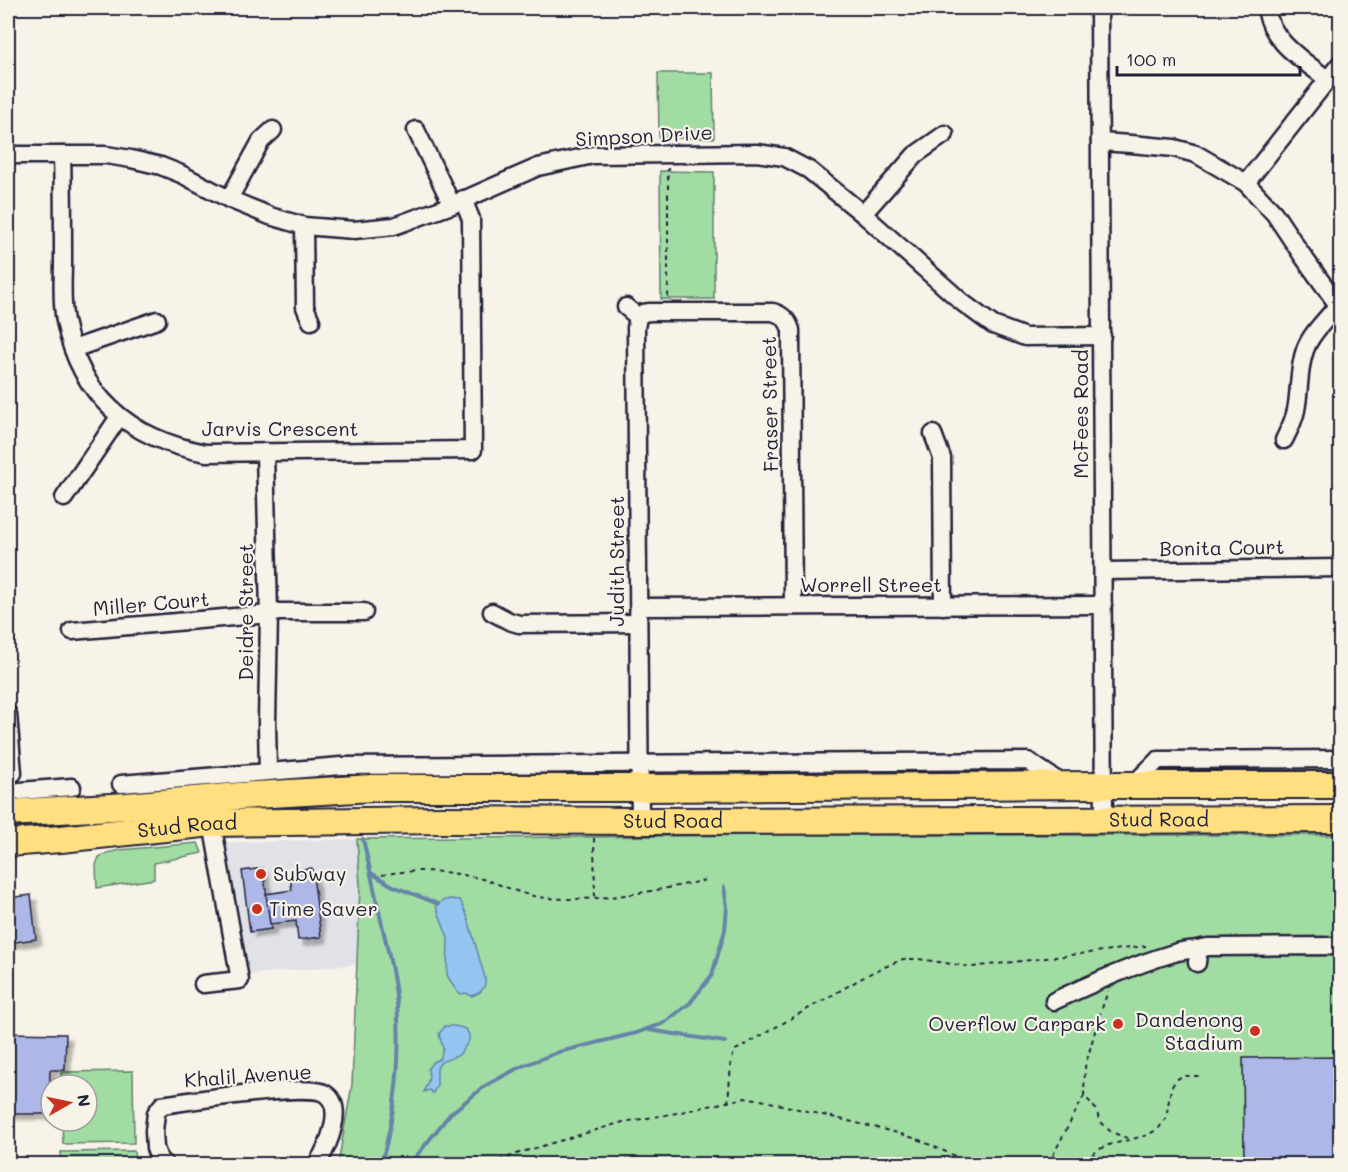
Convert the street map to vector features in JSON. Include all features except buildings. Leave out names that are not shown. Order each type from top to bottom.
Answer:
[{"type":"highway","name":"Stud Road","points":[[8,813],[47,799],[128,806],[373,788],[639,776],[926,786],[1341,786]]},
{"type":"highway","name":"Stud Road","points":[[8,843],[212,823],[443,820],[1341,819]]},
{"type":"street","name":"McFees Road","points":[[1099,8],[1104,820]]},
{"type":"street","points":[[1266,8],[1274,31],[1282,43],[1328,80]]},
{"type":"street","points":[[1246,183],[1341,64]]},
{"type":"street","points":[[229,199],[261,141],[273,130]]},
{"type":"street","points":[[416,130],[458,202]]},
{"type":"street","points":[[863,214],[915,155],[945,134]]},
{"type":"street","points":[[1100,142],[1174,148],[1196,154],[1246,183],[1274,213],[1340,305],[1312,336],[1305,350],[1294,421],[1284,440]]},
{"type":"street","name":"Simpson Drive","points":[[8,155],[106,155],[131,159],[161,166],[181,174],[229,199],[270,216],[304,226],[354,230],[394,226],[458,202],[538,166],[593,155],[757,153],[784,157],[809,170],[863,214],[963,303],[993,325],[1025,337],[1102,336]]},
{"type":"street","name":"Jarvis Crescent","points":[[62,155],[63,306],[67,331],[81,368],[100,397],[119,417],[138,430],[188,449],[206,453],[473,450],[471,219],[458,202]]},
{"type":"street","points":[[304,226],[305,307],[311,321]]},
{"type":"street","name":"Fraser Street","points":[[632,312],[773,312],[780,314],[789,323],[791,330],[793,606]]},
{"type":"street","name":"Judith Street","points":[[632,312],[636,328],[640,821]]},
{"type":"street","points":[[73,349],[157,320]]},
{"type":"street","points":[[64,498],[119,417]]},
{"type":"street","points":[[933,434],[942,458],[943,606]]},
{"type":"street","name":"Deidre Street","points":[[266,452],[269,615],[268,772]]},
{"type":"street","name":"Bonita Court","points":[[1103,571],[1341,568]]},
{"type":"street","name":"Worrell Street","points":[[492,612],[519,624],[793,606],[1103,605]]},
{"type":"street","name":"Miller Court","points":[[72,632],[269,615],[279,612],[364,612]]},
{"type":"street","points":[[8,714],[12,773],[8,775]]},
{"type":"street","name":"Stud Road","points":[[1133,785],[1158,760],[1341,759]]},
{"type":"street","name":"Stud Road","points":[[121,784],[341,766],[639,776],[905,762],[1028,761],[1065,785]]},
{"type":"street","points":[[905,762],[926,786]]},
{"type":"street","points":[[20,791],[47,799],[72,787]]},
{"type":"street","points":[[203,984],[240,980],[212,823]]},
{"type":"street","points":[[1054,1001],[1114,974],[1177,952],[1199,956],[1208,947],[1341,946]]},
{"type":"street","name":"Khalil Avenue","points":[[165,1164],[160,1162],[155,1148],[154,1131],[156,1113],[162,1105],[297,1090],[322,1092],[331,1099],[335,1109],[334,1123],[325,1152],[317,1164]]},
{"type":"path","points":[[668,154],[668,312]]},
{"type":"path","points":[[594,820],[595,898]]},
{"type":"path","points":[[382,875],[400,871],[435,872],[483,879],[537,896],[568,899],[630,895],[707,880]]},
{"type":"path","points":[[728,1103],[734,1052],[871,973],[903,959],[919,959],[972,967],[1123,948],[1099,1017],[1086,1067],[1083,1096],[1050,1164]]},
{"type":"path","points":[[1077,1164],[1105,1146],[1148,1135],[1159,1128],[1166,1118],[1171,1088],[1176,1080],[1182,1076],[1200,1076]]},
{"type":"path","points":[[1083,1096],[1093,1105],[1101,1122],[1111,1132],[1130,1139]]},
{"type":"path","points":[[491,1164],[522,1152],[623,1122],[745,1098],[894,1132],[917,1139],[973,1164]]},
{"type":"shaded area","points":[[357,839],[360,886],[356,964],[237,976],[212,843]]},
{"type":"green space","points":[[658,73],[713,73],[714,138],[659,138]]},
{"type":"green space","points":[[660,171],[714,172],[714,299],[661,299]]},
{"type":"green space","points":[[783,835],[1340,835],[1340,1164],[338,1164],[352,1085],[360,886],[357,839]]},
{"type":"green space","points":[[198,843],[202,853],[154,863],[154,879],[97,888],[96,865],[99,857],[107,853]]},
{"type":"green space","points":[[133,1071],[134,1143],[63,1144],[63,1133],[99,1133],[99,1073],[61,1072]]},
{"type":"green space","points":[[134,1151],[135,1164],[61,1164],[61,1152]]},
{"type":"water","points":[[450,899],[460,900],[467,915],[485,978],[482,990],[471,996],[457,992],[447,975],[448,938],[436,906]]},
{"type":"water","points":[[445,1026],[466,1029],[469,1041],[459,1055],[441,1062],[437,1068],[437,1085],[433,1093],[429,1090],[424,1092],[429,1078],[428,1068],[440,1059],[443,1049],[439,1034]]},
{"type":"waterway","points":[[363,839],[392,967],[398,1025],[396,1086],[381,1164]]},
{"type":"waterway","points":[[371,873],[393,886],[438,904]]},
{"type":"waterway","points":[[410,1164],[450,1114],[485,1086],[520,1067],[559,1052],[636,1033],[664,1023],[690,1003],[712,975],[725,930],[727,907],[724,887]]},
{"type":"waterway","points":[[649,1030],[725,1042]]},
{"type":"place","name":"Subway","points":[[261,874]]},
{"type":"place","name":"Time Saver","points":[[257,909]]},
{"type":"place","name":"Overflow Carpark","points":[[1118,1024]]},
{"type":"place","name":"Dandenong Stadium","points":[[1255,1031]]}]
